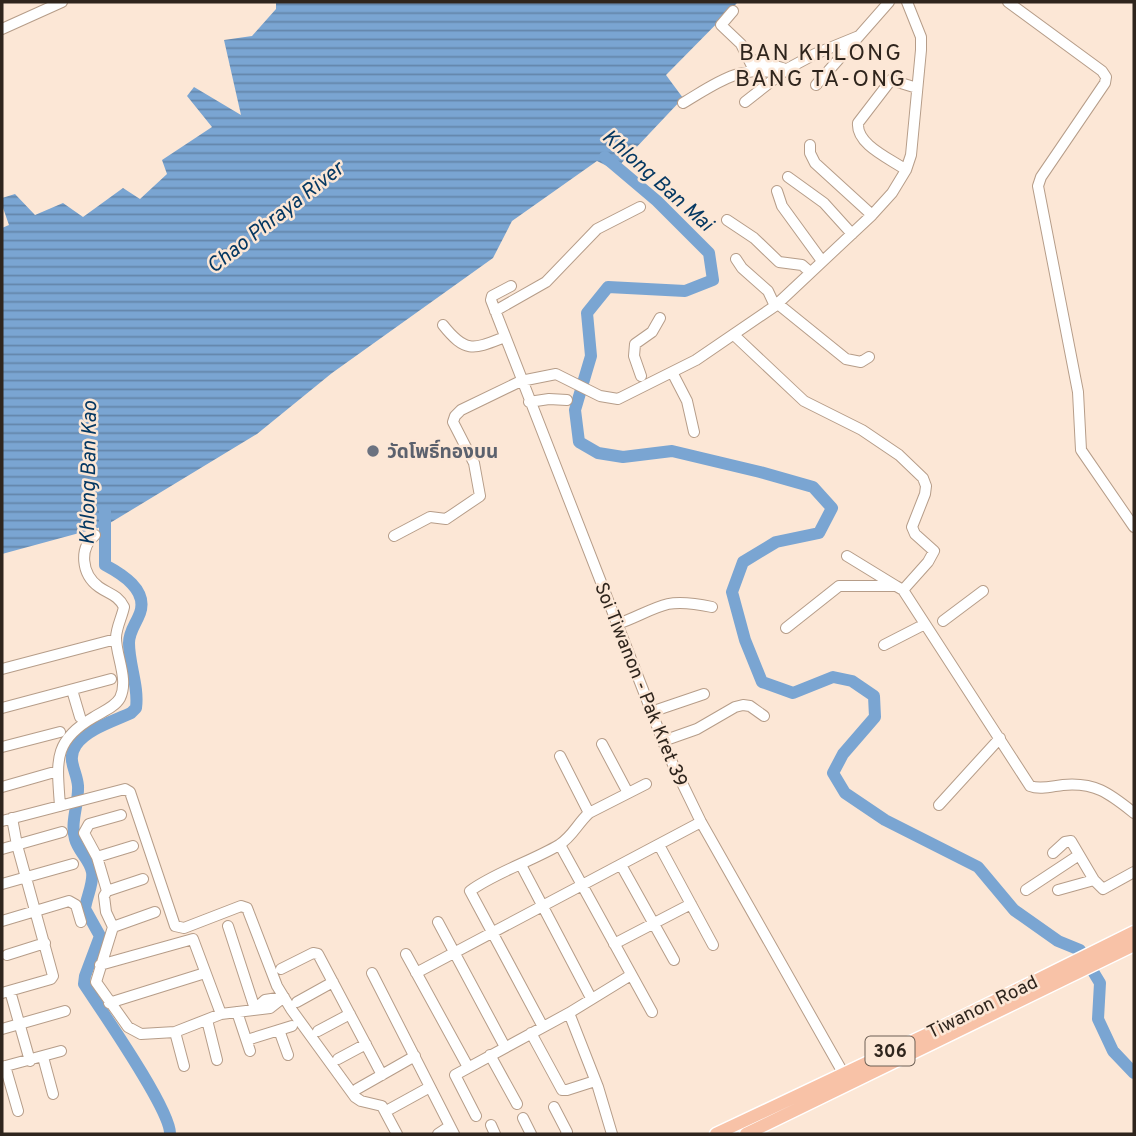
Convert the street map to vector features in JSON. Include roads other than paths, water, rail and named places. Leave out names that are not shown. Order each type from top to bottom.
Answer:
[{"type":"main road","name":"Tiwanon Road","points":[[746,1134],[846,1079],[1103,954],[1134,932]]},
{"type":"main road","name":"Tiwanon Road","points":[[1103,954],[1134,945]]},
{"type":"main road","name":"Tiwanon Road","points":[[716,1134],[846,1079]]},
{"type":"street","points":[[2,29],[62,2]]},
{"type":"street","points":[[816,85],[889,2]]},
{"type":"street","points":[[394,536],[430,517],[446,519],[479,498],[481,494],[474,463],[453,422],[461,410],[521,381],[556,374],[593,392],[618,399],[643,381],[672,372],[734,336],[776,305],[872,215],[892,193],[906,170],[911,155],[921,37],[907,2]]},
{"type":"street","points":[[1007,2],[1102,71],[1106,77],[1105,83],[1041,177],[1038,186],[1078,392],[1081,450],[1134,527]]},
{"type":"street","points":[[733,10],[721,25],[741,44],[754,70]]},
{"type":"street","points":[[745,102],[783,71],[859,36]]},
{"type":"street","points":[[749,59],[783,71]]},
{"type":"street","points":[[683,103],[721,80],[743,71],[783,71]]},
{"type":"street","points":[[906,170],[870,145],[857,128],[891,80],[917,88]]},
{"type":"street","points":[[810,145],[810,153],[815,163],[872,215]]},
{"type":"street","points":[[788,177],[824,203],[852,234]]},
{"type":"street","points":[[776,191],[782,206],[822,261]]},
{"type":"street","points":[[510,286],[491,297],[495,312],[546,282],[597,229],[640,207]]},
{"type":"street","points":[[727,220],[754,238],[779,262],[802,265],[810,272]]},
{"type":"street","points":[[736,259],[741,268],[768,291],[776,305],[846,359],[861,362],[869,357]]},
{"type":"street","name":"Soi Tiwanon - Pak Kret 39","points":[[495,312],[663,741],[701,822],[846,1079]]},
{"type":"street","points":[[643,381],[634,356],[635,344],[652,332],[660,318]]},
{"type":"street","points":[[443,326],[456,342],[466,347],[480,347],[505,337]]},
{"type":"street","points":[[734,336],[804,401],[862,430],[899,455],[923,478],[926,486],[912,527],[915,534],[934,551],[928,562],[900,588],[839,586],[786,628]]},
{"type":"street","points":[[672,372],[691,412],[694,428]]},
{"type":"street","points":[[529,402],[566,400]]},
{"type":"street","points":[[62,805],[58,771],[63,742],[71,733],[106,710],[120,696],[122,678],[116,639],[124,607],[120,598],[97,586],[87,574],[83,554],[85,545],[95,535]]},
{"type":"street","points":[[847,556],[900,588],[1030,786],[1037,788],[1092,785],[1134,813]]},
{"type":"street","points":[[943,621],[983,591]]},
{"type":"street","points":[[617,624],[667,604],[712,607]]},
{"type":"street","points":[[884,645],[928,627]]},
{"type":"street","points":[[2,669],[116,639]]},
{"type":"street","points":[[2,708],[111,679]]},
{"type":"street","points":[[72,690],[80,717]]},
{"type":"street","points":[[651,712],[704,694]]},
{"type":"street","points":[[663,741],[697,729],[735,707],[750,706],[764,716]]},
{"type":"street","points":[[2,747],[60,732]]},
{"type":"street","points":[[939,805],[1000,738]]},
{"type":"street","points":[[602,744],[628,793]]},
{"type":"street","points":[[560,756],[589,814]]},
{"type":"street","points":[[2,787],[58,771]]},
{"type":"street","points":[[542,1027],[470,891],[560,845],[574,834],[589,814],[646,784]]},
{"type":"street","points":[[30,1061],[6,992],[51,979],[53,976],[17,845],[7,819],[125,789],[130,792],[175,926],[184,928],[241,906],[247,908],[272,976],[284,997],[349,1091],[361,1101],[382,1106],[397,1134]]},
{"type":"street","points":[[107,891],[97,857],[83,833],[86,827],[121,815]]},
{"type":"street","points":[[416,973],[701,822]]},
{"type":"street","points":[[2,849],[62,832]]},
{"type":"street","points":[[1053,853],[1068,841],[1073,844],[1094,880],[1103,889],[1134,872]]},
{"type":"street","points":[[560,845],[652,1012]]},
{"type":"street","points":[[659,845],[713,945]]},
{"type":"street","points":[[97,857],[133,846]]},
{"type":"street","points":[[1026,890],[1079,855]]},
{"type":"street","points":[[2,884],[73,864]]},
{"type":"street","points":[[521,865],[591,998]]},
{"type":"street","points":[[621,865],[674,960]]},
{"type":"street","points":[[144,879],[107,891],[104,896],[106,912],[113,927],[96,982],[133,1032],[175,1032],[220,1014],[256,1009],[265,1000],[284,997]]},
{"type":"street","points":[[1058,890],[1094,880]]},
{"type":"street","points":[[2,921],[73,902],[81,922]]},
{"type":"street","points":[[614,944],[691,904]]},
{"type":"street","points":[[113,927],[155,912]]},
{"type":"street","points":[[438,922],[505,1047]]},
{"type":"street","points":[[228,926],[256,1009]]},
{"type":"street","points":[[100,965],[188,939],[195,942],[220,1014]]},
{"type":"street","points":[[6,955],[45,943]]},
{"type":"street","points":[[281,969],[313,953],[318,954],[382,1074]]},
{"type":"street","points":[[406,954],[468,1068]]},
{"type":"street","points":[[109,1003],[205,973]]},
{"type":"street","points":[[373,973],[452,1130],[438,1134]]},
{"type":"street","points":[[476,1116],[454,1077],[631,975]]},
{"type":"street","points":[[297,1002],[333,982]]},
{"type":"street","points":[[2,1029],[65,1011]]},
{"type":"street","points":[[237,1012],[249,1046],[292,1026]]},
{"type":"street","points":[[569,1013],[612,1134]]},
{"type":"street","points":[[318,1031],[349,1014]]},
{"type":"street","points":[[207,1020],[217,1060]]},
{"type":"street","points":[[279,1030],[288,1055]]},
{"type":"street","points":[[175,1032],[184,1066]]},
{"type":"street","points":[[531,1033],[562,1090],[595,1081]]},
{"type":"street","points":[[338,1059],[366,1044]]},
{"type":"street","points":[[18,1111],[3,1067],[61,1051]]},
{"type":"street","points":[[490,1055],[517,1104]]},
{"type":"street","points":[[357,1089],[415,1056]]},
{"type":"street","points":[[43,1057],[53,1094]]},
{"type":"street","points":[[390,1109],[430,1087]]},
{"type":"street","points":[[554,1107],[566,1134]]},
{"type":"street","points":[[523,1118],[531,1134]]},
{"type":"water","name":"Chao Phraya River","points":[[276,2],[738,2],[666,75],[683,98],[615,170],[597,161],[512,221],[493,258],[332,373],[257,434],[105,526],[2,554],[2,228],[9,225],[2,198],[15,194],[35,215],[63,203],[83,217],[123,188],[140,199],[167,174],[162,160],[212,127],[187,96],[194,87],[241,115],[224,40],[252,36],[276,9]]},
{"type":"waterway","name":"Khlong Ban Mai","points":[[605,157],[657,201],[709,253],[713,280],[685,291],[608,287],[587,313],[591,356],[575,410],[579,442],[598,453],[623,457],[672,451],[760,472],[813,487],[832,508],[819,533],[776,542],[743,562],[732,592],[745,640],[762,682],[793,693],[833,677],[852,681],[874,696],[875,717],[843,754],[833,773],[845,793],[885,820],[978,867],[1014,910],[1058,941],[1080,950],[1100,983],[1098,1019],[1113,1051],[1134,1073]]},
{"type":"waterway","name":"Khlong Ban Kao","points":[[105,511],[105,565],[132,584],[137,590],[141,605],[129,643],[136,708],[87,734],[76,745],[72,756],[78,786],[74,833],[92,872],[85,909],[100,936],[84,984],[148,1083],[170,1134]]},
{"type":"place","name":"วัดโพธิ์ทองบน","points":[[373,451]]},
{"type":"district","name":"BAN KHLONG BANG TA-ONG","points":[[821,65]]}]
